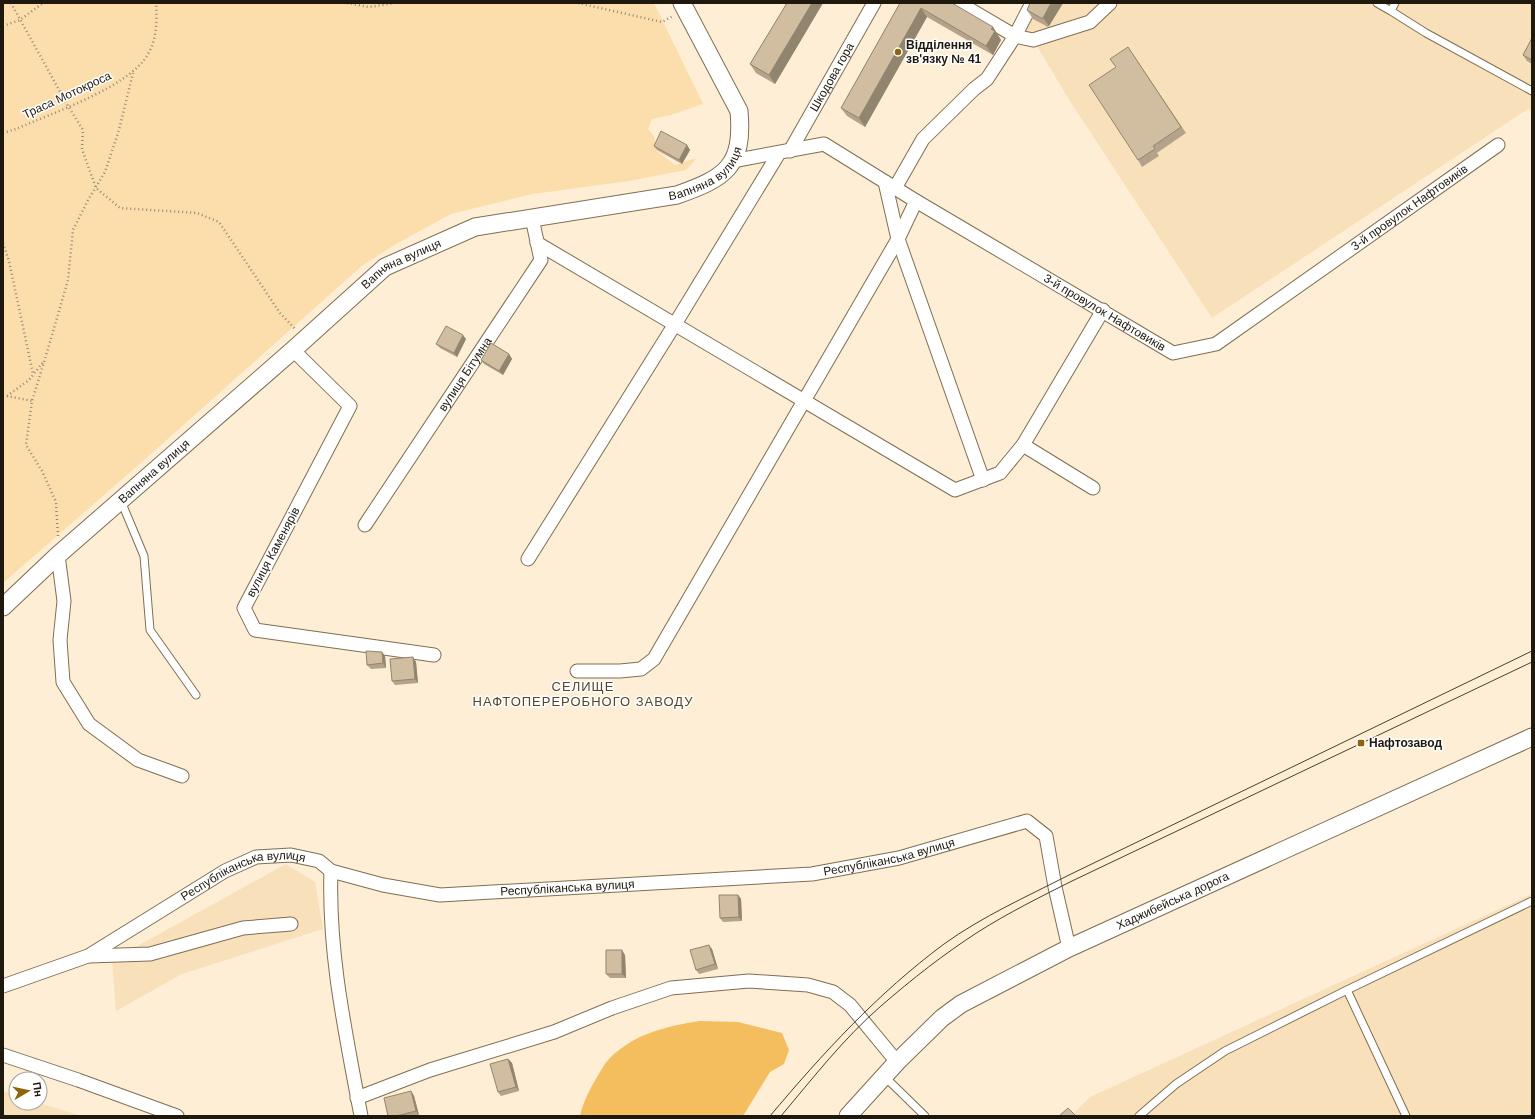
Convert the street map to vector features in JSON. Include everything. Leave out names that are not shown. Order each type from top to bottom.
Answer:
[{"type":"street","name":"Шкодова гора","points":[[528,558],[785,152],[874,3]]},
{"type":"street","points":[[960,3],[1015,36],[1032,40],[1090,22],[1110,3]]},
{"type":"street","points":[[983,480],[898,239],[890,185],[922,139],[974,89],[988,79],[1015,36],[1032,3]]},
{"type":"street","name":"Вапняна вулиця","points":[[3,608],[58,555],[119,500],[299,345],[385,268],[475,227],[677,195],[704,186],[721,176],[737,152],[741,130],[739,111],[684,6]]},
{"type":"street","name":"3-й провулок Нафтовиків","points":[[732,161],[824,144],[916,201],[1173,352],[1216,344],[1498,145]]},
{"type":"street","points":[[576,671],[620,672],[641,669],[654,659],[898,239],[916,201]]},
{"type":"street","name":"вулиця Бітумна","points":[[365,525],[541,260],[532,218]]},
{"type":"street","points":[[538,243],[955,490],[1000,473],[1024,445],[1103,310]]},
{"type":"street","name":"вулиця Каменярів","points":[[299,345],[350,406],[244,608],[255,630],[434,655]]},
{"type":"street","points":[[1024,445],[1093,488]]},
{"type":"street","points":[[58,555],[64,600],[60,640],[63,682],[89,724],[138,760],[182,776]]},
{"type":"street","name":"Хаджибейська дорога","points":[[848,1116],[897,1062],[942,1018],[961,1004],[1069,948],[1532,737]]},
{"type":"street","name":"Республіканська вулиця","points":[[3,986],[88,956],[225,871],[256,857],[291,855],[319,861],[331,871],[382,884],[440,895],[812,874],[899,858],[1027,821],[1046,836],[1055,887],[1069,948]]},
{"type":"street","points":[[331,871],[330,891],[334,958],[344,1030],[361,1116]]},
{"type":"street","points":[[88,956],[150,954],[243,928],[291,924]]},
{"type":"street","points":[[358,1098],[430,1070],[554,1032],[612,1008],[671,988],[749,981],[808,985],[833,992],[850,1005],[897,1062]]},
{"type":"street","points":[[3,1055],[78,1080],[177,1116]]},
{"type":"lane","points":[[1377,3],[1426,33],[1532,91]]},
{"type":"lane","points":[[1391,11],[1395,3]]},
{"type":"lane","points":[[119,500],[144,556],[150,630],[196,695]]},
{"type":"lane","points":[[1139,1116],[1176,1084],[1225,1051],[1347,990],[1532,901]]},
{"type":"lane","points":[[1347,990],[1406,1116]]},
{"type":"lane","points":[[884,1076],[925,1116]]},
{"type":"path","points":[[10,3],[83,130],[82,149],[96,188],[120,208],[197,213],[219,222],[280,313],[299,345]]},
{"type":"path","points":[[3,26],[20,20],[43,3]]},
{"type":"path","name":"Траса Мотокроса","points":[[3,133],[16,129],[104,90],[133,73],[142,64],[154,43],[157,15],[156,3]]},
{"type":"path","points":[[347,3],[369,7],[395,3]]},
{"type":"path","points":[[578,3],[662,22],[684,6]]},
{"type":"path","points":[[58,555],[56,502],[42,471],[26,445],[32,401],[68,280],[73,230],[88,200],[105,172],[119,130],[133,73]]},
{"type":"path","points":[[3,243],[9,261],[34,374]]},
{"type":"path","points":[[5,397],[29,380],[45,359]]},
{"type":"path","points":[[5,397],[32,401]]},
{"type":"shaded area","points":[[3,3],[654,3],[703,104],[671,115],[652,119],[648,129],[654,136],[657,151],[675,165],[697,158],[686,170],[629,181],[533,194],[451,214],[396,244],[363,265],[143,461],[3,583]]},
{"type":"shaded area","points":[[1031,3],[1532,3],[1532,112],[1528,109],[1212,318],[1068,98],[1022,21]]},
{"type":"shaded area","points":[[286,864],[315,882],[323,929],[182,974],[116,1011],[112,960]]},
{"type":"shaded area","points":[[1532,894],[1532,1116],[1071,1116],[1090,1097]]},
{"type":"shaded area","points":[[700,1021],[738,1022],[782,1033],[789,1050],[784,1064],[770,1072],[743,1116],[580,1116],[589,1091],[597,1077],[607,1061],[618,1050],[651,1032]]},
{"type":"shaded area","points":[[3,1091],[8,1093],[8,1111],[48,1111],[48,1106],[81,1116],[3,1116]]},
{"type":"building","points":[[787,3],[812,3],[769,75],[750,64]]},
{"type":"building","points":[[900,3],[952,3],[993,27],[991,29],[995,31],[986,46],[921,8],[859,118],[841,108]]},
{"type":"building","points":[[1030,3],[1051,3],[1043,18],[1041,18],[1027,10]]},
{"type":"building","points":[[1532,38],[1532,60],[1523,55]]},
{"type":"building","points":[[1128,47],[1181,127],[1153,146],[1155,149],[1138,160],[1089,85],[1116,67],[1110,59]]},
{"type":"building","points":[[661,131],[687,145],[679,160],[654,146]]},
{"type":"building","points":[[446,326],[463,335],[454,353],[436,344]]},
{"type":"building","points":[[491,343],[509,354],[499,371],[481,360]]},
{"type":"building","points":[[366,651],[382,652],[383,663],[367,665]]},
{"type":"building","points":[[413,657],[415,679],[392,681],[390,659]]},
{"type":"building","points":[[719,895],[738,895],[739,917],[720,918]]},
{"type":"building","points":[[709,945],[715,964],[696,970],[690,950]]},
{"type":"building","points":[[606,950],[622,950],[622,974],[606,974]]},
{"type":"building","points":[[508,1059],[516,1087],[498,1092],[490,1064]]},
{"type":"building","points":[[411,1091],[416,1111],[396,1116],[388,1116],[384,1098]]},
{"type":"building","points":[[1068,1108],[1076,1116],[1059,1116]]},
{"type":"tram line","points":[[770,1116],[810,1069],[874,1003],[944,944],[974,924],[1069,875],[1532,651]]},
{"type":"tram line","points":[[781,1116],[829,1059],[867,1018],[928,967],[965,940],[989,925],[1024,905],[1072,881],[1532,662]]},
{"type":"place","name":"Відділення зв'язку № 41","points":[[898,52]]},
{"type":"place","name":"Нафтозавод","points":[[1361,743]]},
{"type":"district","name":"СЕЛИЩЕ НАФТОПЕРЕРОБНОГО ЗАВОДУ","points":[[583,694]]}]
